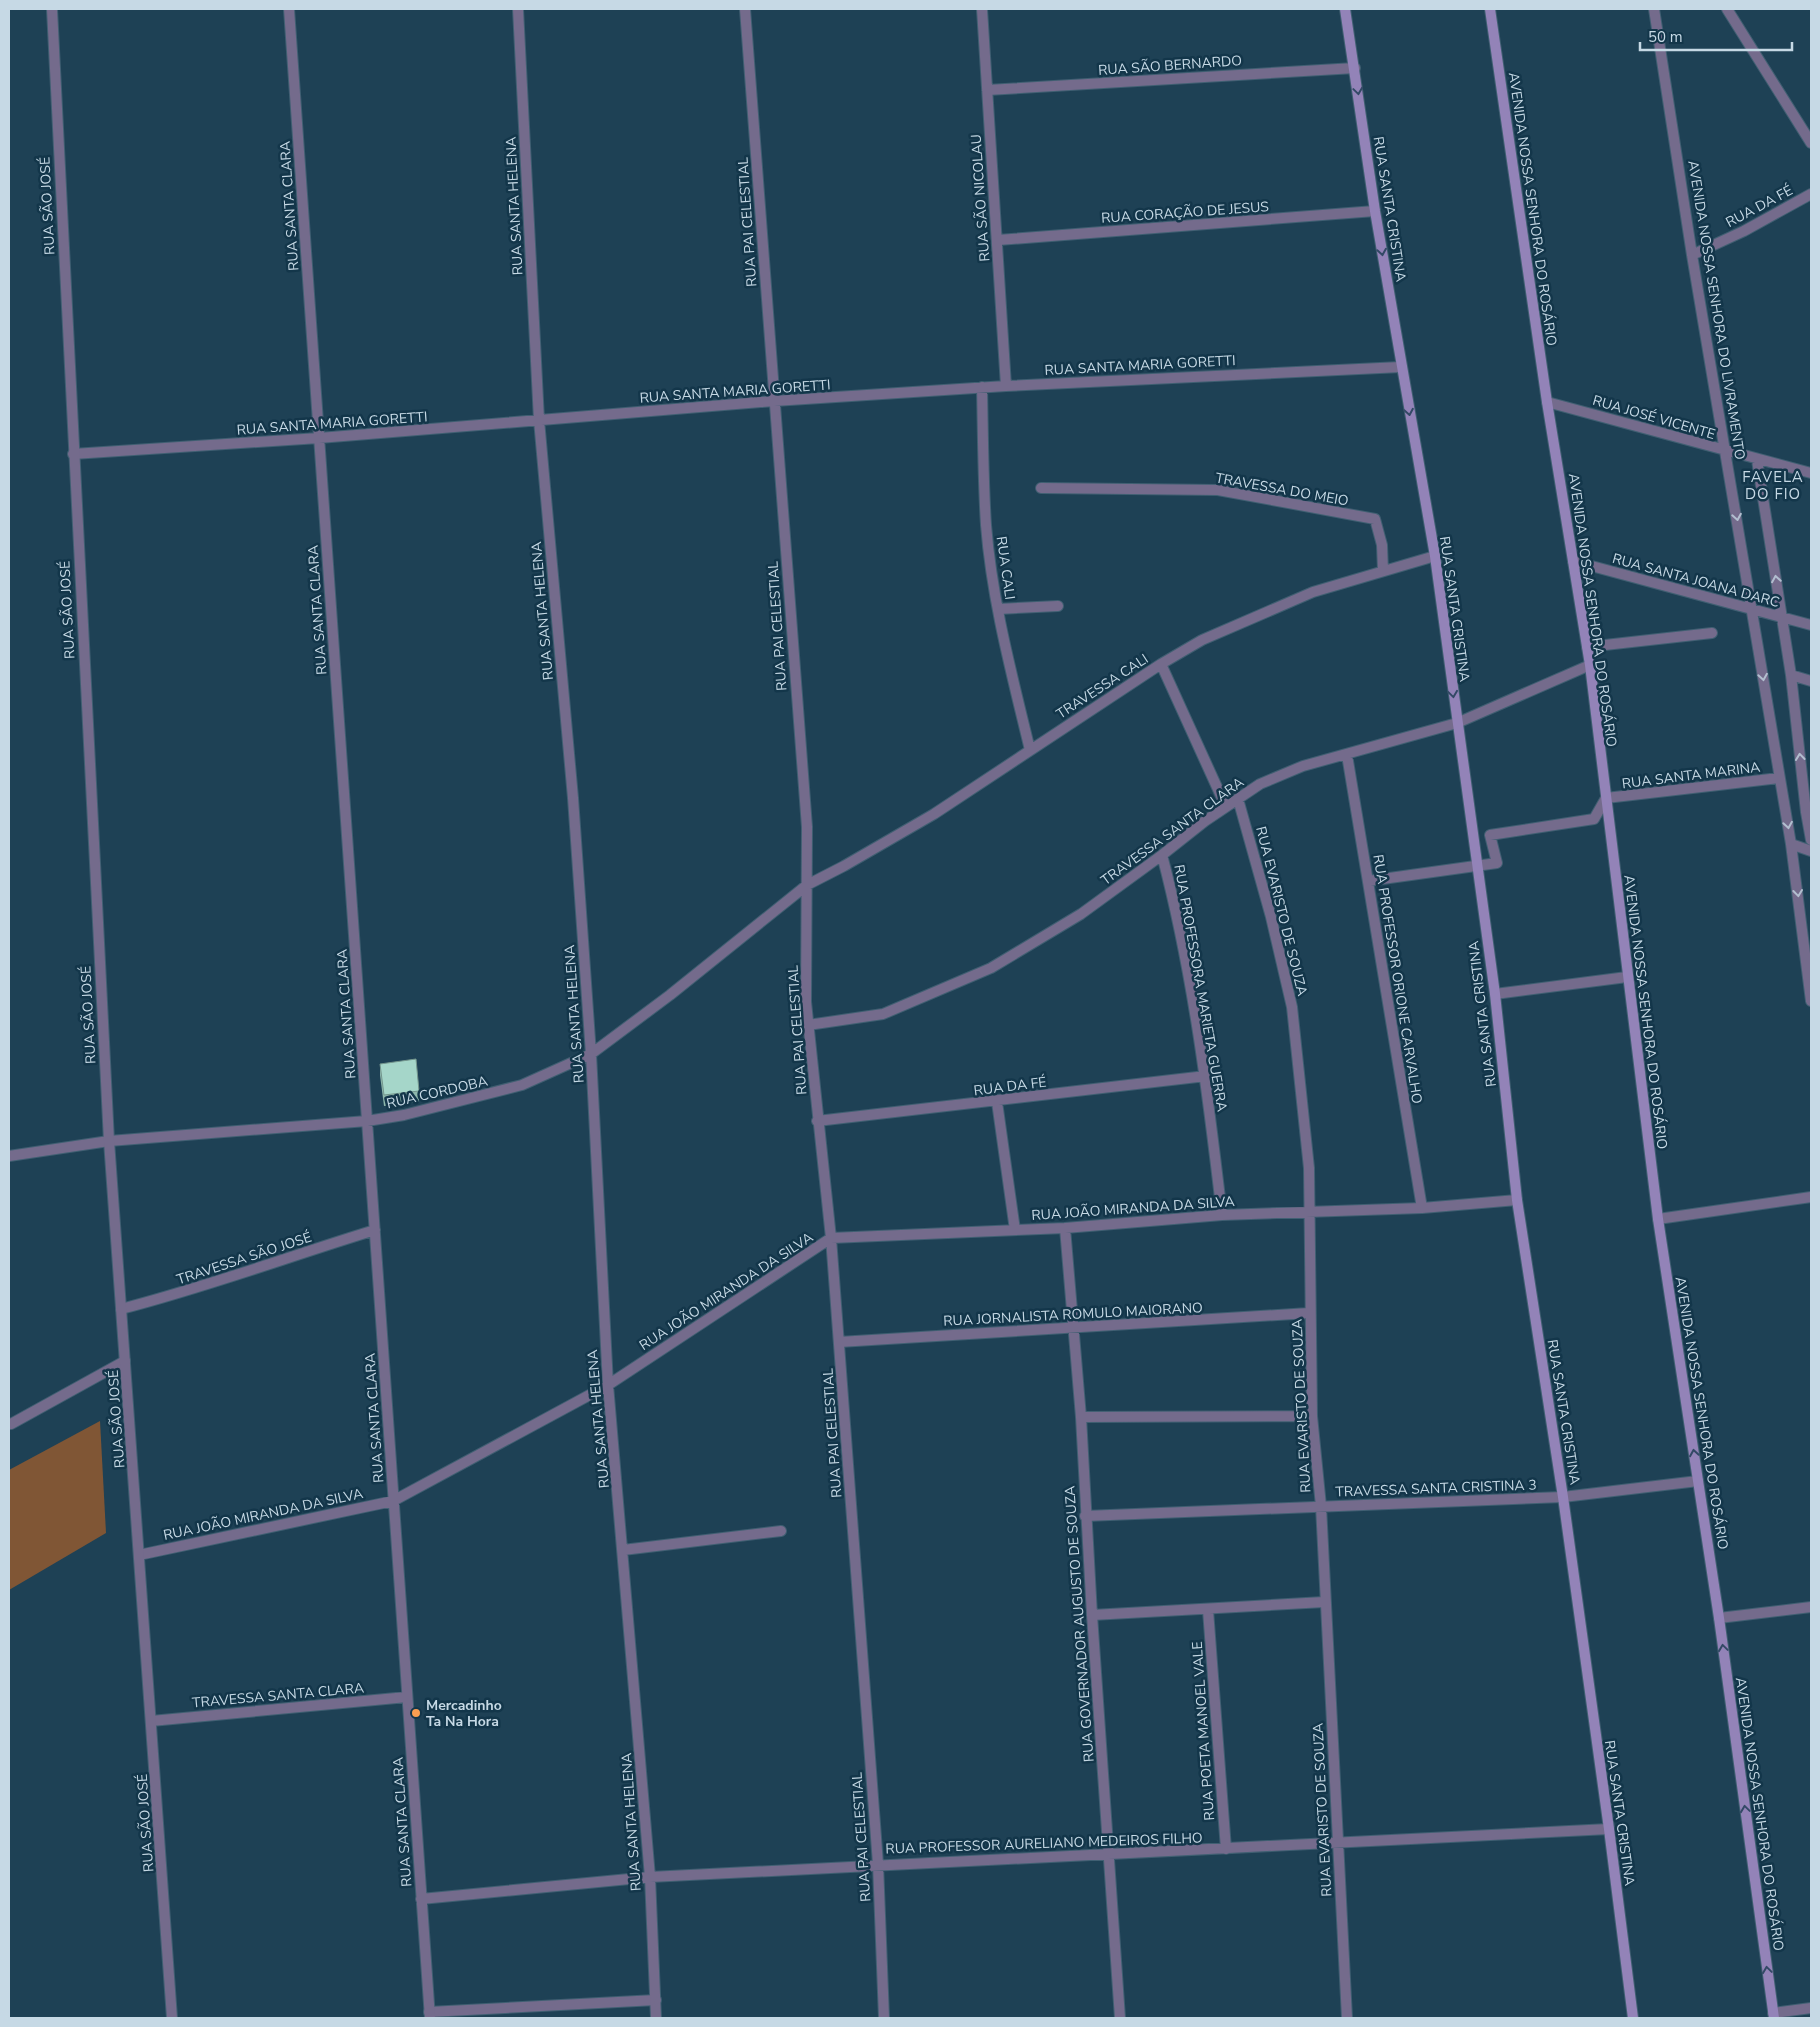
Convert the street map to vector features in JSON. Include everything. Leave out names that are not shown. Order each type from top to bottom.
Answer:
[{"type":"main road","name":"RUA SANTA CRISTINA","points":[[1345,9],[1375,211],[1435,556],[1495,994],[1517,1200],[1563,1498],[1609,1829],[1632,2018]]},
{"type":"main road","name":"AVENIDA NOSSA SENHORA DO ROSÁRIO","points":[[1490,9],[1548,402],[1590,665],[1658,1219],[1719,1618],[1773,2016]]},
{"type":"street","name":"RUA SÃO JOSÉ","points":[[52,9],[109,1141],[172,2018]]},
{"type":"street","name":"RUA SANTA CLARA","points":[[289,9],[429,2015]]},
{"type":"street","name":"RUA SANTA HELENA","points":[[518,9],[539,420],[573,798],[591,1054],[608,1385],[650,1877],[656,2018]]},
{"type":"street","name":"RUA PAI CELESTIAL","points":[[746,9],[807,827],[806,1002],[817,1121],[831,1238],[839,1342],[878,1864],[884,2018]]},
{"type":"street","name":"RUA SÃO NICOLAU","points":[[982,9],[1006,386]]},
{"type":"street","name":"AVENIDA NOSSA SENHORA DO LIVRAMENTO","points":[[1654,9],[1692,255],[1753,611],[1779,778],[1792,844],[1811,1001]]},
{"type":"street","points":[[1727,9],[1811,143]]},
{"type":"street","name":"RUA SÃO BERNARDO","points":[[986,90],[1355,68]]},
{"type":"street","name":"RUA DA FÉ","points":[[1692,255],[1811,194]]},
{"type":"street","name":"RUA CORAÇÃO DE JESUS","points":[[998,240],[1375,211]]},
{"type":"street","name":"RUA SANTA MARIA GORETTI","points":[[73,454],[319,438],[774,400],[1006,386],[1401,367]]},
{"type":"street","name":"RUA CALI","points":[[982,388],[986,526],[998,609],[1030,750]]},
{"type":"street","name":"RUA JOSÉ VICENTE","points":[[1548,402],[1726,452],[1811,473]]},
{"type":"street","name":"AVENIDA NOSSA SENHORA DO LIVRAMENTO","points":[[1756,460],[1791,675],[1811,840]]},
{"type":"street","name":"TRAVESSA DO MEIO","points":[[1041,488],[1218,490],[1374,519],[1382,546],[1383,571]]},
{"type":"street","name":"TRAVESSA CALI","points":[[807,885],[934,814],[1160,664],[1202,640],[1313,592],[1435,556]]},
{"type":"street","name":"RUA SANTA JOANA DARC","points":[[1573,561],[1753,611],[1811,625]]},
{"type":"street","points":[[998,609],[1058,606]]},
{"type":"street","points":[[1587,647],[1712,633]]},
{"type":"street","points":[[1160,664],[1226,807]]},
{"type":"street","name":"TRAVESSA SANTA CLARA","points":[[808,1025],[883,1014],[991,968],[1081,914],[1260,784],[1303,766],[1347,755],[1457,722],[1590,665]]},
{"type":"street","points":[[1791,675],[1811,681]]},
{"type":"street","name":"RUA PROFESSOR ORIONE CARVALHO","points":[[1347,755],[1422,1208]]},
{"type":"street","name":"RUA SANTA MARINA","points":[[1606,798],[1779,778]]},
{"type":"street","points":[[1368,881],[1497,863],[1490,836],[1594,819],[1606,798]]},
{"type":"street","name":"RUA EVARISTO DE SOUZA","points":[[1238,799],[1271,917],[1292,1007],[1309,1168],[1309,1313],[1312,1416],[1320,1506],[1347,2018]]},
{"type":"street","points":[[1785,805],[1809,813]]},
{"type":"street","points":[[1792,844],[1811,850]]},
{"type":"street","name":"RUA PROFESSORA MARIETA GUERRA","points":[[1162,855],[1174,898],[1206,1076],[1222,1215]]},
{"type":"street","name":"RUA CORDOBA","points":[[9,1156],[109,1141],[367,1121],[413,1113],[522,1085],[591,1054],[807,885]]},
{"type":"street","points":[[1495,994],[1627,977]]},
{"type":"street","name":"RUA DA FÉ","points":[[817,1121],[997,1102],[1206,1076]]},
{"type":"street","points":[[997,1102],[1015,1230]]},
{"type":"street","points":[[1658,1219],[1811,1197]]},
{"type":"street","name":"RUA JOÃO MIRANDA DA SILVA","points":[[139,1554],[393,1501],[608,1385],[831,1238],[1065,1228],[1222,1215],[1422,1208],[1517,1200]]},
{"type":"street","name":"RUA GOVERNADOR AUGUSTO DE SOUZA","points":[[1065,1228],[1081,1417],[1085,1516],[1120,2018]]},
{"type":"street","name":"TRAVESSA SÃO JOSÉ","points":[[121,1309],[179,1294],[259,1266],[375,1230]]},
{"type":"street","name":"RUA JORNALISTA ROMULO MAIORANO","points":[[839,1342],[1309,1313]]},
{"type":"street","points":[[11,1424],[125,1361]]},
{"type":"street","points":[[1081,1417],[1312,1416]]},
{"type":"street","name":"TRAVESSA SANTA CRISTINA 3","points":[[1085,1516],[1563,1498],[1698,1481]]},
{"type":"street","points":[[623,1550],[781,1531]]},
{"type":"street","points":[[1092,1615],[1324,1602]]},
{"type":"street","points":[[1719,1618],[1811,1607]]},
{"type":"street","name":"RUA POETA MANOEL VALE","points":[[1208,1610],[1226,1849]]},
{"type":"street","name":"TRAVESSA SANTA CLARA","points":[[151,1721],[407,1697]]},
{"type":"street","name":"RUA PROFESSOR AURELIANO MEDEIROS FILHO","points":[[421,1899],[650,1877],[878,1864],[1226,1849],[1609,1829]]},
{"type":"street","points":[[429,2015],[656,2000]]},
{"type":"street","points":[[1773,2016],[1811,2008]]},
{"type":"shaded area","points":[[100,1421],[106,1533],[9,1590],[9,1470]]},
{"type":"building","points":[[416,1059],[419,1091],[384,1095],[380,1064]]},
{"type":"place","name":"Mercadinho Ta Na Hora","points":[[416,1713]]},
{"type":"district","name":"FAVELA DO FIO","points":[[1773,486]]}]
